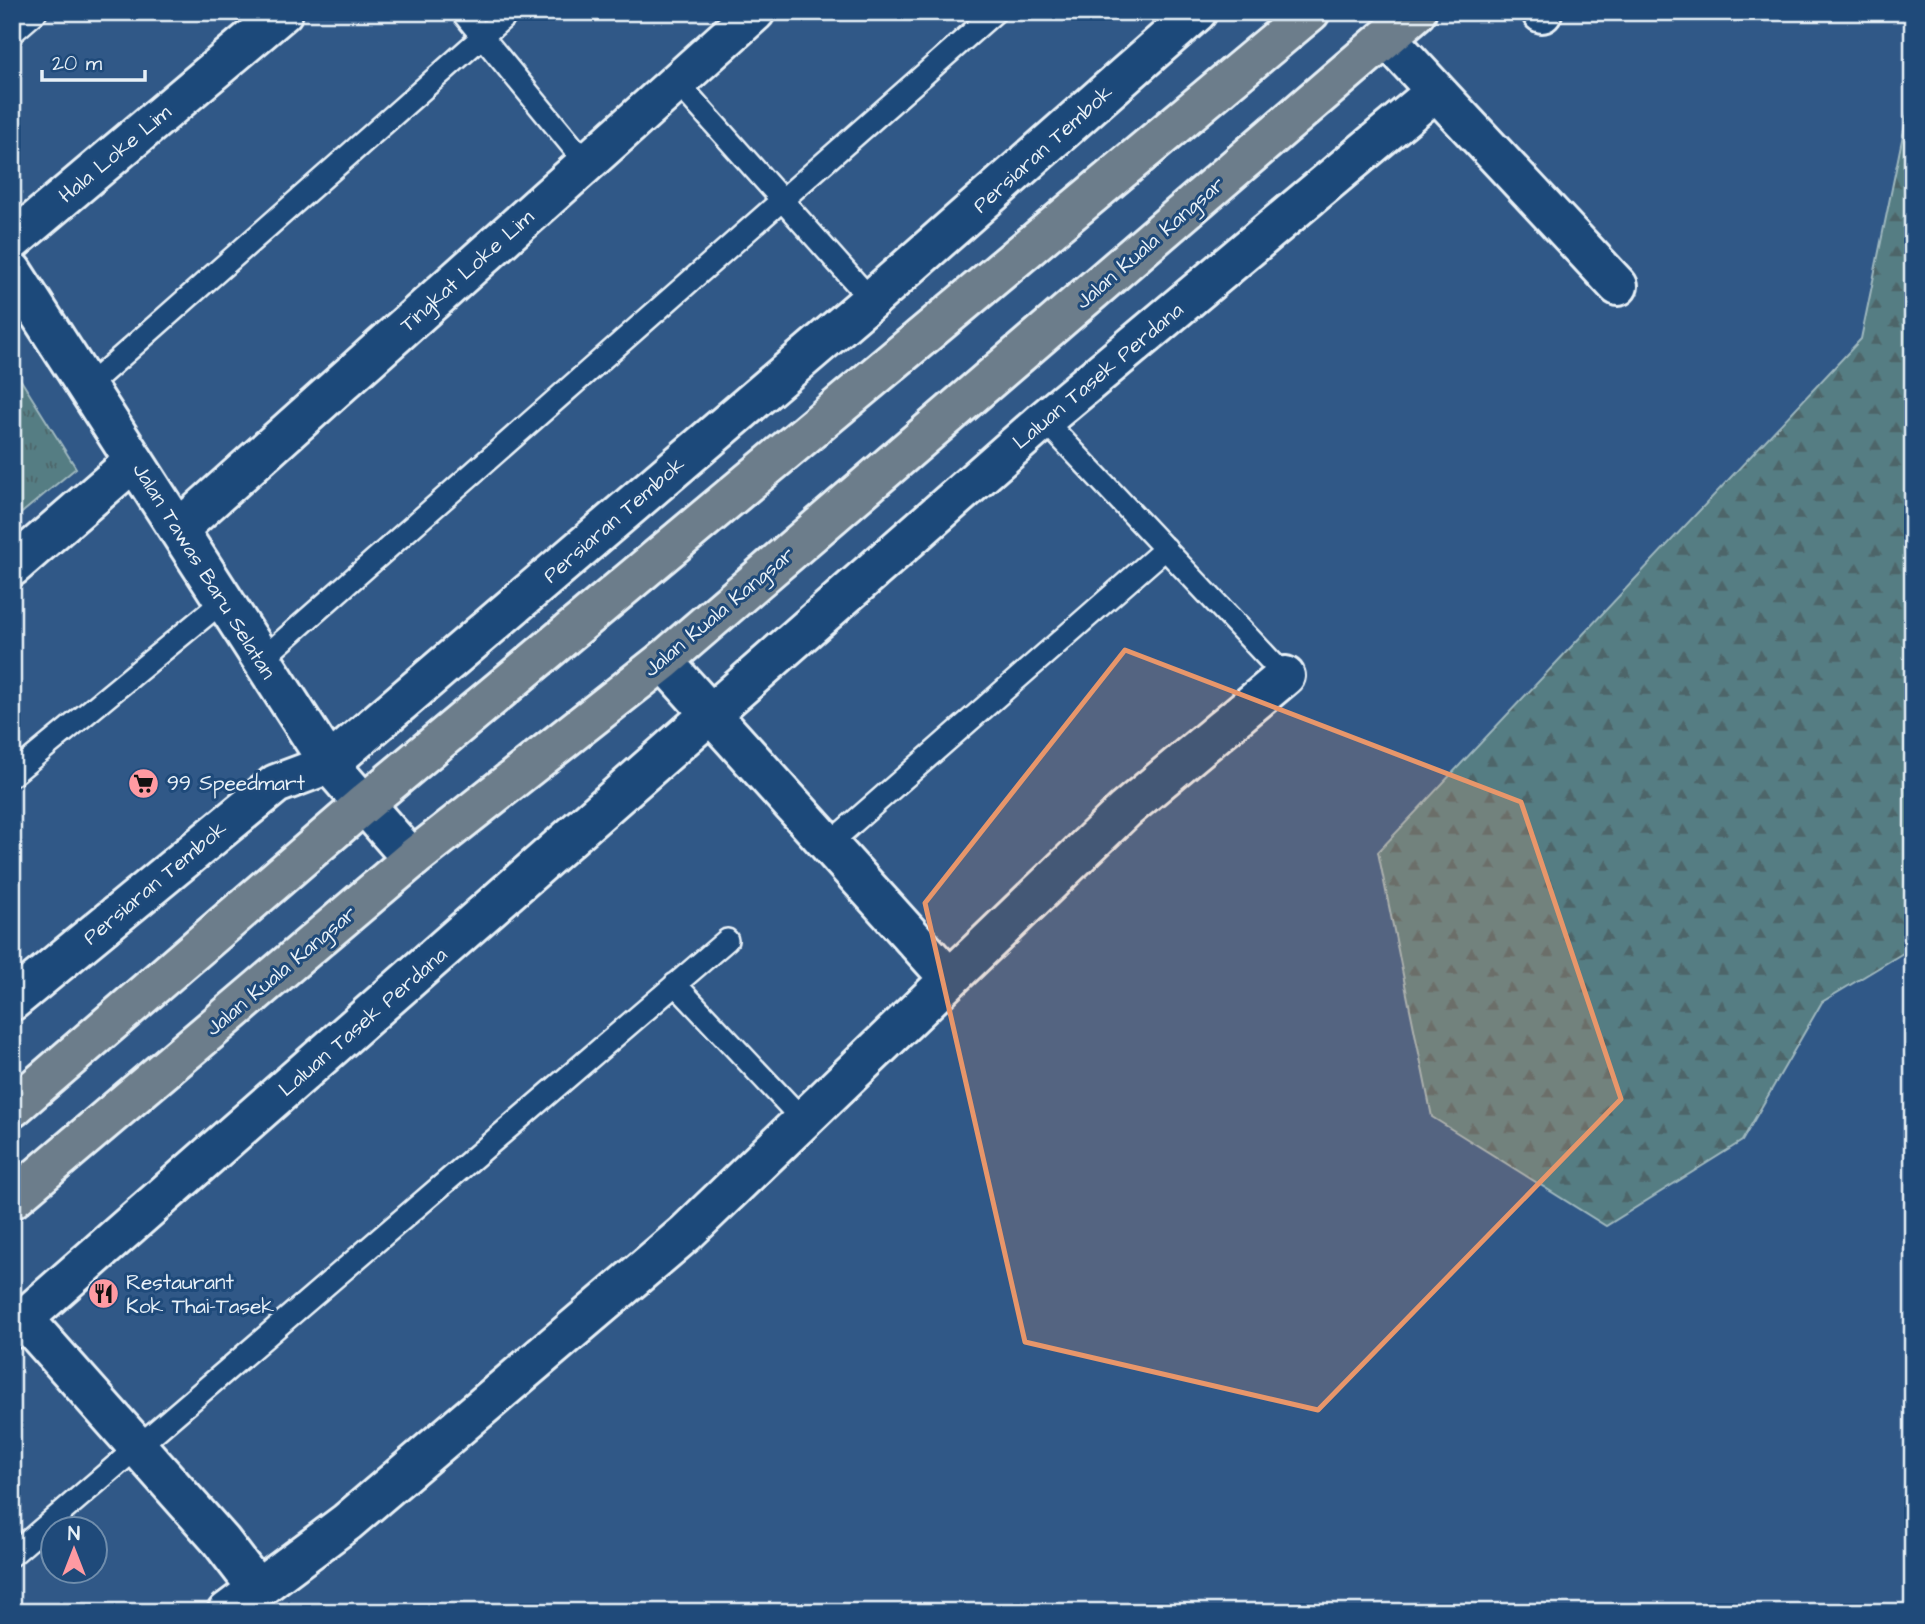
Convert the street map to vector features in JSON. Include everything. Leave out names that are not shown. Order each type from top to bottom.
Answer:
[{"type":"highway","points":[[12,1108],[365,803],[1310,12]]},
{"type":"highway","name":"Jalan Kuala Kangsar","points":[[12,1199],[412,859],[663,661],[1388,39],[1416,12]]},
{"type":"street","name":"Hala Loke Lim","points":[[12,241],[283,12]]},
{"type":"street","name":"Tingkat Loke Lim","points":[[178,529],[755,12]]},
{"type":"street","name":"Persiaran Tembok","points":[[12,1001],[276,784],[328,764],[872,300],[1197,12]]},
{"type":"street","points":[[1388,39],[1618,286]]},
{"type":"street","name":"Laluan Tasek Perdana","points":[[18,1324],[1044,420],[1436,91]]},
{"type":"street","name":"Jalan Tawas Baru Selatan","points":[[12,271],[328,764],[412,859]]},
{"type":"street","points":[[12,567],[134,461]]},
{"type":"street","points":[[663,661],[713,713],[948,977]]},
{"type":"street","points":[[227,1612],[347,1522],[686,1233],[948,977],[1125,810],[1285,676]]},
{"type":"street","points":[[18,1324],[139,1449],[221,1541],[257,1588]]},
{"type":"lane","points":[[12,33],[36,12]]},
{"type":"lane","points":[[462,12],[587,164]]},
{"type":"lane","points":[[87,387],[510,12]]},
{"type":"lane","points":[[260,661],[783,202],[995,12]]},
{"type":"lane","points":[[678,83],[872,300]]},
{"type":"lane","points":[[1044,420],[1285,676]]},
{"type":"lane","points":[[829,844],[1166,548]]},
{"type":"lane","points":[[12,775],[223,601]]},
{"type":"lane","points":[[12,1556],[727,940]]},
{"type":"lane","points":[[675,984],[803,1119]]},
{"type":"highlighted area","points":[[1125,650],[1521,802],[1621,1099],[1318,1410],[1025,1342],[925,903]]},
{"type":"green space","points":[[1913,86],[1913,947],[1822,1002],[1742,1141],[1606,1226],[1432,1117],[1378,852],[1861,339]]},
{"type":"green space","points":[[12,366],[76,468],[12,521]]},
{"type":"place","name":"99 Speedmart","points":[[144,783]]},
{"type":"place","name":"Restaurant Kok Thai-Tasek","points":[[103,1294]]}]
